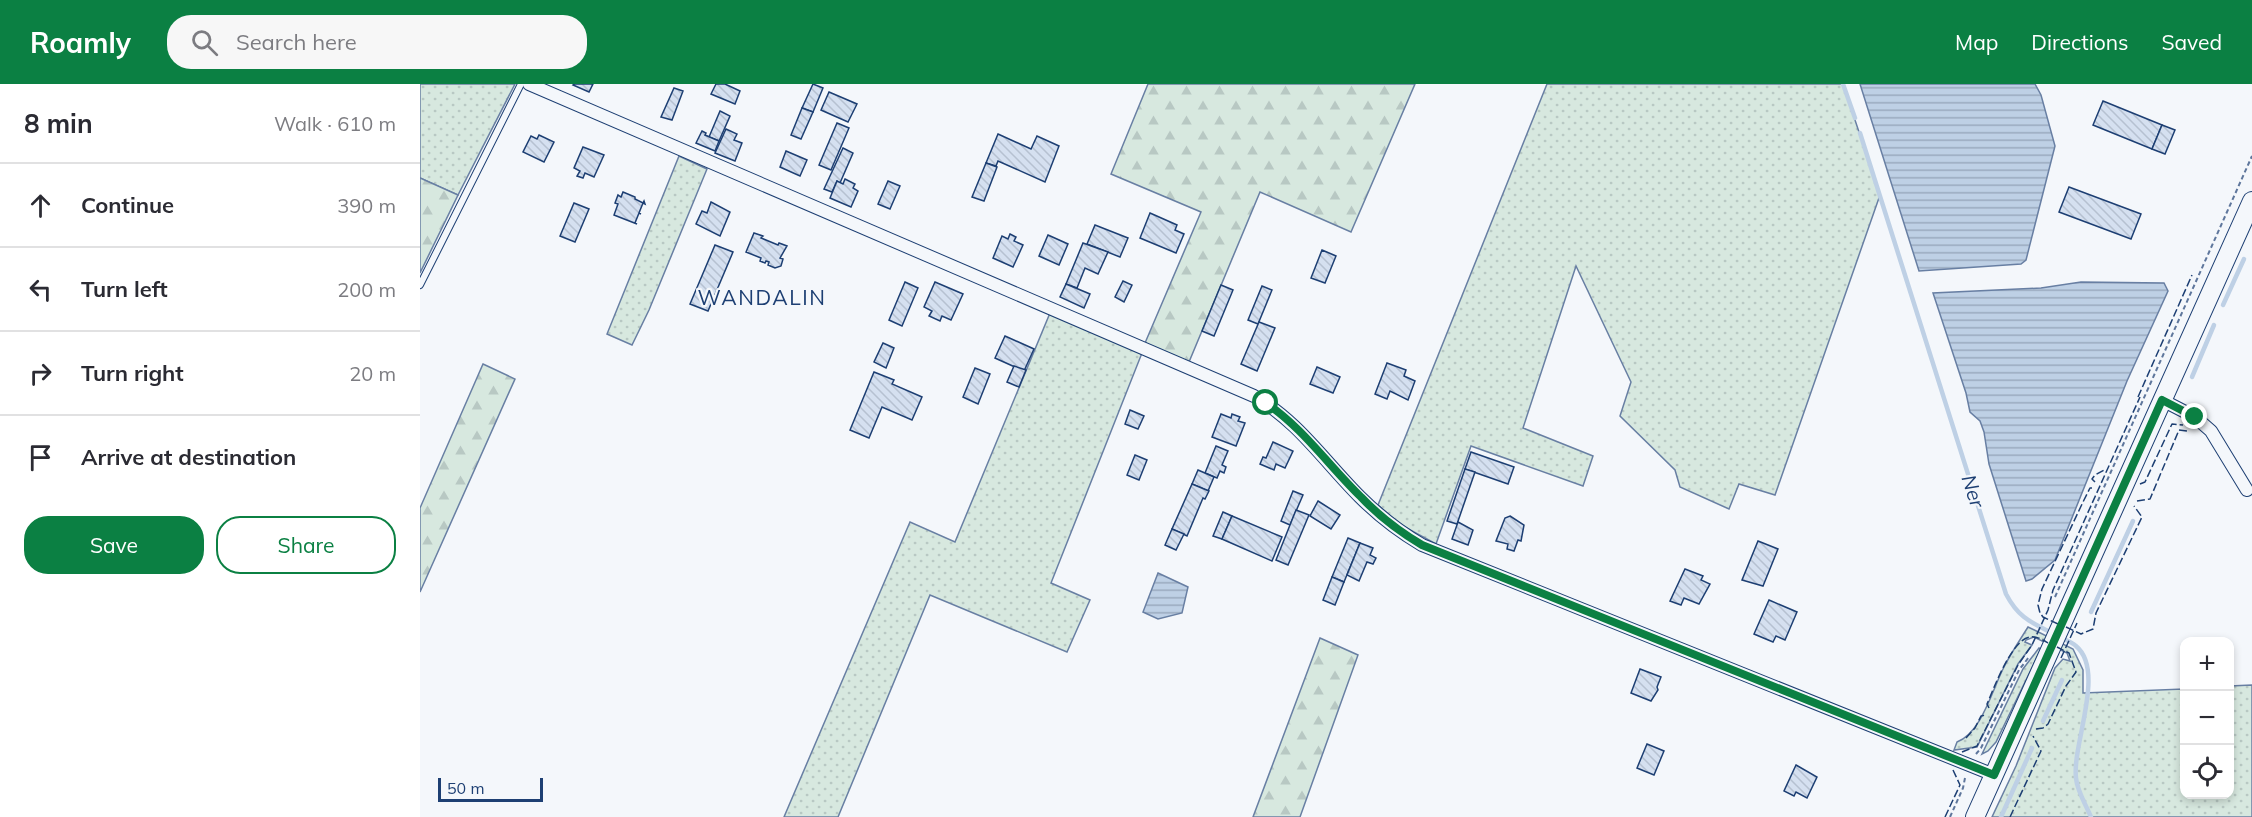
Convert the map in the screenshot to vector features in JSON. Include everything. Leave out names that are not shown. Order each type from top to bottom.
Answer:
[{"type":"main road","points":[[1975,817],[2049,652],[2059,609],[2162,400],[2252,201]]},
{"type":"street","points":[[529,84],[1254,396],[1289,420],[1361,497],[1387,521],[1422,545],[1994,775]]},
{"type":"street","points":[[2162,400],[2195,417],[2211,431],[2247,490]]},
{"type":"lane","points":[[420,285],[521,84]]},
{"type":"path","points":[[2059,609],[2056,592],[2252,156]]},
{"type":"path","points":[[1976,752],[1981,748],[2019,670],[2030,656]]},
{"type":"path","points":[[1950,817],[1964,782]]},
{"type":"green space","points":[[420,84],[515,84],[458,195],[420,178]]},
{"type":"green space","points":[[1148,84],[1415,84],[1351,232],[1260,192],[1189,362],[1145,343],[1201,212],[1111,174]]},
{"type":"green space","points":[[1547,84],[1843,84],[1880,195],[1775,495],[1739,484],[1729,509],[1680,487],[1675,470],[1620,416],[1631,382],[1576,266],[1523,428],[1593,456],[1583,486],[1471,446],[1436,544],[1401,525],[1378,505]]},
{"type":"green space","points":[[679,156],[707,169],[649,310],[632,345],[607,334]]},
{"type":"green space","points":[[420,178],[458,195],[420,273]]},
{"type":"green space","points":[[1050,313],[1142,353],[1051,583],[1090,600],[1067,652],[930,595],[838,817],[784,817],[910,522],[955,542]]},
{"type":"green space","points":[[483,364],[515,379],[420,592],[420,508]]},
{"type":"green space","points":[[2028,627],[2073,649],[2083,670],[2083,693],[2180,689],[2180,799],[2234,799],[2234,686],[2252,685],[2252,817],[1992,817],[2016,766],[2055,668],[2063,659],[2070,661],[2067,653],[2034,637],[2026,640],[2025,642],[2032,645],[2018,664],[1977,747],[1954,750],[1957,742],[1966,737],[1980,720],[2013,652]]},
{"type":"green space","points":[[1320,638],[1358,655],[1300,817],[1253,817]]},
{"type":"green space","points":[[2039,648],[2041,649],[1996,742],[1982,754],[2023,669]]},
{"type":"water","points":[[1860,84],[2035,84],[2041,95],[2055,146],[2026,260],[2021,264],[1919,271]]},
{"type":"water","points":[[2081,282],[2164,283],[2168,291],[2127,381],[2055,560],[2032,579],[2026,581],[1989,464],[1984,432],[1980,421],[1970,412],[1966,393],[1933,293],[2041,288]]},
{"type":"water","points":[[1158,573],[1188,587],[1182,613],[1158,619],[1143,612]]},
{"type":"building","points":[[574,84],[593,84],[589,92]]},
{"type":"building","points":[[716,84],[725,84],[740,91],[735,104],[711,94]]},
{"type":"building","points":[[813,84],[823,88],[813,112],[802,108]]},
{"type":"building","points":[[674,88],[683,91],[672,120],[661,117]]},
{"type":"building","points":[[829,92],[857,104],[848,122],[821,110]]},
{"type":"building","points":[[2103,101],[2162,125],[2152,149],[2093,125]]},
{"type":"building","points":[[802,108],[813,112],[801,139],[791,135]]},
{"type":"building","points":[[720,111],[730,116],[719,141],[709,137]]},
{"type":"building","points":[[837,123],[849,128],[831,170],[819,165]]},
{"type":"building","points":[[2162,125],[2175,130],[2165,154],[2152,149]]},
{"type":"building","points":[[726,129],[737,134],[734,140],[742,143],[735,161],[715,153]]},
{"type":"building","points":[[702,131],[706,133],[705,135],[719,141],[715,151],[696,143]]},
{"type":"building","points":[[998,134],[1031,149],[1037,136],[1059,146],[1045,182],[998,161],[996,166],[986,163]]},
{"type":"building","points":[[539,135],[554,142],[544,162],[523,152],[531,136],[537,139]]},
{"type":"building","points":[[583,147],[604,155],[594,177],[585,173],[583,178],[577,176],[580,171],[574,168]]},
{"type":"building","points":[[843,148],[853,153],[840,183],[837,181],[832,192],[824,189]]},
{"type":"building","points":[[786,151],[807,160],[800,176],[780,167]]},
{"type":"building","points":[[986,163],[997,167],[984,201],[972,197]]},
{"type":"building","points":[[845,179],[855,184],[853,188],[858,191],[851,207],[830,198],[837,181],[843,184]]},
{"type":"building","points":[[888,181],[900,186],[890,209],[878,204]]},
{"type":"building","points":[[2069,187],[2141,214],[2131,239],[2059,212]]},
{"type":"building","points":[[623,192],[643,203],[635,223],[637,224],[614,215],[618,195],[621,197]]},
{"type":"building","points":[[711,202],[730,212],[720,236],[696,224],[702,211],[707,213]]},
{"type":"building","points":[[574,203],[589,209],[575,242],[560,236]]},
{"type":"building","points":[[1150,213],[1177,225],[1175,230],[1184,234],[1176,253],[1140,238]]},
{"type":"building","points":[[1095,225],[1128,238],[1120,257],[1087,244]]},
{"type":"building","points":[[754,233],[778,245],[779,243],[787,246],[780,258],[783,259],[781,266],[775,268],[768,265],[769,262],[760,261],[761,258],[746,252]]},
{"type":"building","points":[[1010,234],[1016,237],[1014,241],[1023,245],[1013,267],[993,258],[1002,236],[1008,239]]},
{"type":"building","points":[[1048,235],[1068,244],[1059,265],[1039,256]]},
{"type":"building","points":[[1083,243],[1108,252],[1098,274],[1085,268],[1077,288],[1066,284]]},
{"type":"building","points":[[715,245],[733,252],[708,311],[690,304]]},
{"type":"building","points":[[1322,250],[1336,256],[1325,283],[1311,278]]},
{"type":"building","points":[[1123,281],[1132,285],[1124,302],[1115,297]]},
{"type":"building","points":[[905,282],[918,288],[902,326],[889,320]]},
{"type":"building","points":[[935,282],[963,294],[951,320],[942,316],[940,321],[929,316],[932,311],[924,307]]},
{"type":"building","points":[[1066,284],[1090,294],[1084,308],[1060,297]]},
{"type":"building","points":[[1221,285],[1233,290],[1214,336],[1202,331]]},
{"type":"building","points":[[1262,286],[1272,290],[1258,324],[1248,320]]},
{"type":"building","points":[[1259,322],[1275,328],[1257,371],[1241,364]]},
{"type":"building","points":[[1005,336],[1034,349],[1024,371],[995,358]]},
{"type":"building","points":[[883,343],[894,348],[886,368],[874,362]]},
{"type":"building","points":[[1387,363],[1406,370],[1404,376],[1415,381],[1408,400],[1390,391],[1387,399],[1375,394]]},
{"type":"building","points":[[1014,366],[1026,370],[1019,387],[1007,382]]},
{"type":"building","points":[[1317,367],[1340,377],[1333,393],[1310,384]]},
{"type":"building","points":[[975,368],[990,374],[978,404],[963,397]]},
{"type":"building","points":[[874,372],[894,380],[892,384],[922,397],[912,420],[882,407],[869,438],[850,430]]},
{"type":"building","points":[[1130,410],[1144,416],[1138,429],[1125,424]]},
{"type":"building","points":[[1221,414],[1231,418],[1232,414],[1240,417],[1238,421],[1245,423],[1236,446],[1212,437]]},
{"type":"building","points":[[1273,442],[1293,451],[1285,468],[1276,464],[1274,470],[1260,464],[1263,457],[1266,458]]},
{"type":"building","points":[[1216,446],[1228,451],[1222,465],[1226,467],[1224,473],[1220,471],[1217,478],[1205,473]]},
{"type":"building","points":[[1471,452],[1514,467],[1508,484],[1465,469]]},
{"type":"building","points":[[1135,455],[1147,460],[1139,480],[1127,475]]},
{"type":"building","points":[[1465,469],[1475,472],[1457,524],[1447,521]]},
{"type":"building","points":[[1198,470],[1214,477],[1208,491],[1192,484]]},
{"type":"building","points":[[1192,484],[1209,491],[1205,499],[1203,498],[1187,536],[1172,529]]},
{"type":"building","points":[[1293,491],[1303,495],[1290,525],[1281,521]]},
{"type":"building","points":[[1318,501],[1340,515],[1331,529],[1310,516]]},
{"type":"building","points":[[1296,510],[1309,515],[1288,565],[1276,560]]},
{"type":"building","points":[[1223,512],[1232,516],[1222,539],[1213,536]]},
{"type":"building","points":[[1232,516],[1282,537],[1272,561],[1222,539]]},
{"type":"building","points":[[1510,516],[1524,525],[1521,541],[1518,540],[1514,551],[1507,549],[1508,544],[1496,541],[1505,518]]},
{"type":"building","points":[[1458,522],[1473,530],[1468,545],[1452,539]]},
{"type":"building","points":[[1172,529],[1184,534],[1176,550],[1165,545]]},
{"type":"building","points":[[1348,538],[1360,543],[1344,582],[1332,577]]},
{"type":"building","points":[[1758,541],[1778,549],[1763,586],[1742,580]]},
{"type":"building","points":[[1360,543],[1373,548],[1370,555],[1376,558],[1373,564],[1367,562],[1359,581],[1347,575]]},
{"type":"building","points":[[1685,569],[1703,576],[1701,580],[1710,584],[1699,604],[1684,598],[1681,605],[1670,601]]},
{"type":"building","points":[[1332,577],[1344,582],[1335,605],[1323,600]]},
{"type":"building","points":[[1769,600],[1797,612],[1785,640],[1776,636],[1773,642],[1754,634]]},
{"type":"building","points":[[1640,669],[1661,677],[1658,690],[1651,701],[1631,693]]},
{"type":"building","points":[[1647,744],[1664,751],[1654,775],[1637,768]]},
{"type":"building","points":[[1796,765],[1817,777],[1807,798],[1796,792],[1794,796],[1784,791]]},
{"type":"waterway","name":"Ner","points":[[1843,84],[1855,118]]},
{"type":"waterway","name":"Ner","points":[[1860,133],[2006,594],[2025,618],[2052,633]]},
{"type":"waterway","points":[[2223,305],[2244,259]]},
{"type":"waterway","points":[[2192,377],[2214,325]]},
{"type":"waterway","points":[[2091,612],[2133,521]]},
{"type":"waterway","name":"Ner","points":[[2060,637],[2076,646],[2084,657],[2088,672],[2086,709],[2076,764],[2076,778],[2091,817]]},
{"type":"waterway","points":[[2043,721],[2062,680]]},
{"type":"waterway","points":[[2001,817],[2032,748]]},
{"type":"fence","points":[[2138,397],[2192,275]]},
{"type":"fence","points":[[1962,752],[1977,746],[2018,665],[2032,645],[2048,610],[2053,590],[2140,397]]},
{"type":"fence","points":[[2140,484],[2145,482],[2172,424],[2183,425]]},
{"type":"fence","points":[[2137,501],[2150,499],[2179,430],[2188,431]]},
{"type":"fence","points":[[2095,482],[2092,479],[2095,475],[2106,469]]},
{"type":"fence","points":[[2058,624],[2043,617],[2038,605],[2042,589],[2083,502],[2092,488]]},
{"type":"fence","points":[[2066,627],[2081,634],[2093,629],[2096,613],[2142,517],[2134,506]]},
{"type":"fence","points":[[2061,658],[2077,623]]},
{"type":"fence","points":[[1989,708],[1987,704],[1999,676],[2017,646],[2030,637],[2048,643]]},
{"type":"fence","points":[[2036,729],[2048,724],[2066,686],[2076,672],[2069,653],[2057,647]]},
{"type":"fence","points":[[1966,738],[1975,728],[1981,716],[1986,715]]},
{"type":"fence","points":[[2010,817],[2041,751],[2033,736]]},
{"type":"fence","points":[[1945,817],[1960,785],[1953,770]]},
{"type":"district","name":"WANDALIN","points":[[762,298]]},
{"type":"route","points":[[1266,403],[1289,420],[1361,497],[1387,521],[1422,545],[1994,775],[2162,400],[2195,417]]}]
